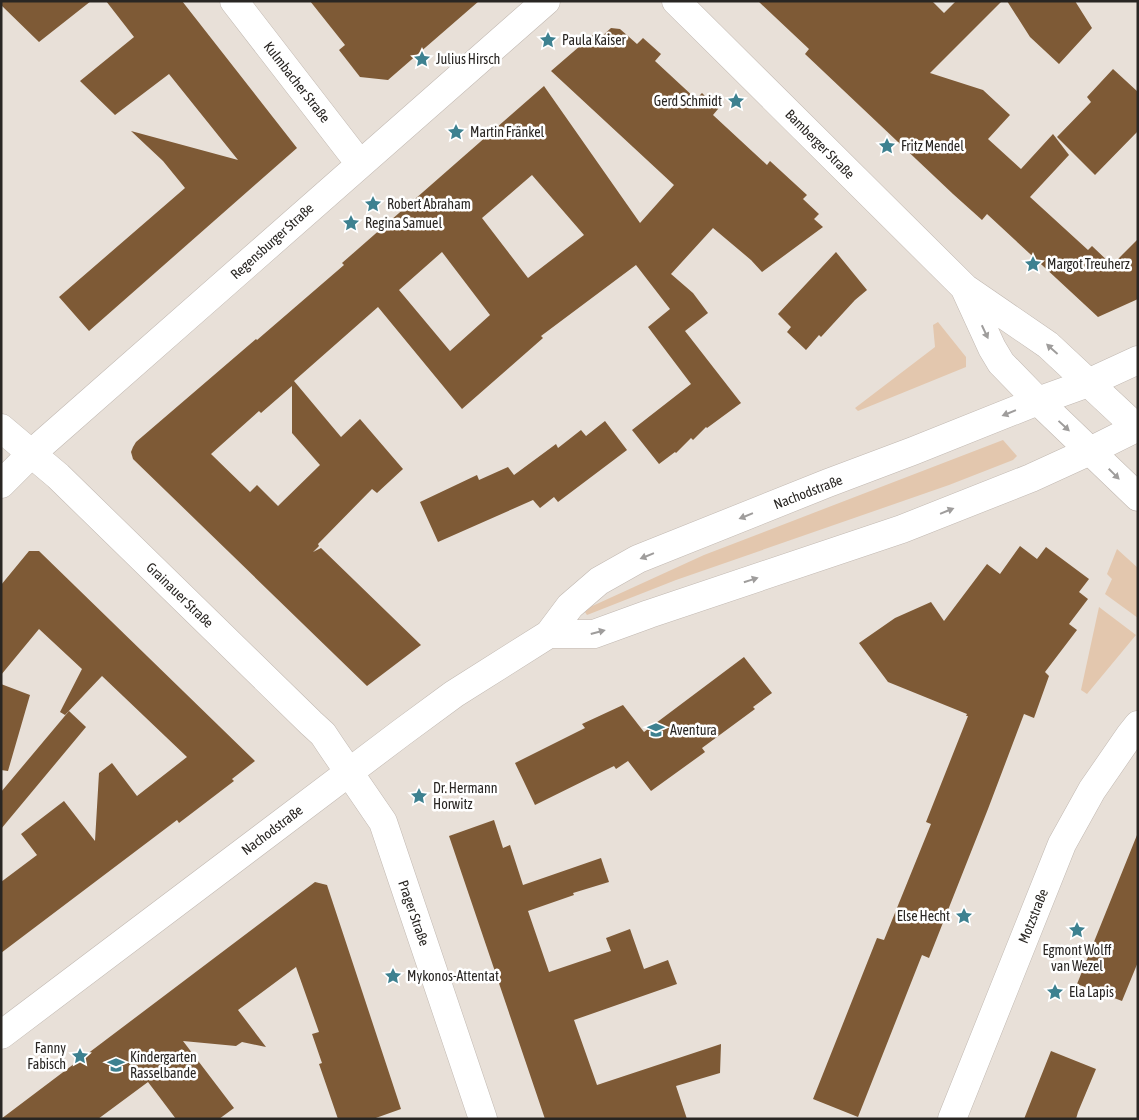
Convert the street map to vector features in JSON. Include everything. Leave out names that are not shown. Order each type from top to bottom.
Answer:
[{"type":"street","name":"Kulmbacher Straße","points":[[234,1],[360,164]]},
{"type":"street","name":"Regensburger Straße","points":[[1,484],[32,453],[546,1]]},
{"type":"street","name":"Bamberger Straße","points":[[676,1],[965,288],[1048,345],[1137,428]]},
{"type":"street","name":"Bamberger Straße","points":[[965,288],[992,348],[1001,363],[1138,497]]},
{"type":"street","name":"Nachodstraße","points":[[1,1034],[454,694],[549,634],[570,606],[599,581],[638,559],[1088,383],[1138,360]]},
{"type":"street","name":"Grainauer Straße","points":[[1,428],[58,476],[323,734],[349,772]]},
{"type":"street","points":[[549,634],[594,634],[911,526],[1031,478],[1137,428]]},
{"type":"street","name":"Motzstraße","points":[[952,1119],[1062,844],[1092,790],[1138,726]]},
{"type":"street","name":"Prager Straße","points":[[349,772],[383,822],[483,1119]]},
{"type":"shaded area","points":[[938,322],[966,357],[966,367],[858,411],[855,408],[935,347],[933,325]]},
{"type":"shaded area","points":[[1003,440],[1017,456],[1013,460],[949,485],[676,580],[587,615],[585,612],[588,608],[704,555]]},
{"type":"shaded area","points":[[1117,549],[1138,568],[1138,618],[1105,594],[1112,579],[1107,574]]},
{"type":"shaded area","points":[[1099,607],[1136,635],[1087,694],[1081,690]]},
{"type":"building","points":[[1,1],[91,1],[39,42],[1,5]]},
{"type":"building","points":[[106,1],[182,1],[297,148],[89,331],[59,297],[185,188],[163,161],[131,131],[238,160],[169,74],[115,115],[80,81],[134,37]]},
{"type":"building","points":[[310,1],[479,1],[388,80],[360,77],[339,50],[345,45]]},
{"type":"building","points":[[758,1],[932,1],[944,13],[956,1],[1002,1],[930,73],[983,90],[1010,115],[988,139],[1021,169],[1053,134],[1069,155],[1030,197],[1088,250],[1092,246],[1112,265],[1138,239],[1138,299],[1098,317],[987,214],[982,220],[953,194],[805,54],[809,49]]},
{"type":"building","points":[[1007,1],[1075,1],[1092,28],[1059,64],[1030,37]]},
{"type":"building","points":[[611,28],[620,29],[637,44],[643,38],[661,54],[655,61],[696,99],[702,93],[718,109],[713,115],[767,165],[770,161],[807,195],[803,199],[819,214],[814,219],[823,227],[762,272],[751,260],[713,228],[671,274],[693,293],[708,313],[685,331],[741,403],[706,427],[693,440],[691,438],[676,453],[659,464],[632,430],[691,384],[648,327],[670,309],[636,265],[541,336],[543,338],[462,409],[378,307],[294,381],[341,437],[360,419],[403,469],[377,493],[372,489],[318,544],[319,546],[313,552],[321,548],[421,645],[367,686],[133,459],[131,452],[136,442],[344,265],[342,263],[544,86],[640,223],[674,185],[551,71],[595,33],[600,38]],"holes":[[[532,175],[584,235],[528,278],[482,218]],[[442,252],[490,315],[450,351],[399,290]],[[292,386],[292,433],[320,465],[278,506],[257,485],[250,492],[211,454],[259,411],[261,413]]]},
{"type":"building","points":[[1113,69],[1138,92],[1138,131],[1095,175],[1057,137],[1091,102],[1087,97]]},
{"type":"building","points":[[836,252],[867,290],[855,300],[821,337],[819,335],[806,350],[787,332],[791,327],[778,314]]},
{"type":"building","points":[[605,421],[627,450],[558,502],[554,497],[540,508],[533,500],[438,542],[420,502],[477,475],[479,480],[508,467],[514,475],[556,444],[558,448],[581,430],[586,436]]},
{"type":"building","points":[[1020,546],[1037,559],[1046,547],[1089,579],[1079,592],[1088,599],[1069,624],[1077,630],[1045,672],[1049,676],[1034,718],[1024,714],[929,958],[922,955],[858,1117],[813,1099],[877,938],[884,940],[931,824],[926,822],[968,716],[888,682],[859,643],[895,618],[931,602],[944,621],[987,564],[1000,574]]},
{"type":"building","points":[[29,551],[39,551],[255,761],[232,779],[234,781],[179,823],[177,820],[1,953],[1,882],[37,855],[21,834],[64,801],[95,841],[99,773],[112,763],[137,796],[187,757],[102,676],[65,715],[60,712],[82,669],[39,629],[1,675],[1,585]]},
{"type":"building","points":[[744,657],[772,693],[753,707],[755,709],[702,748],[705,752],[651,791],[628,761],[616,769],[614,766],[535,805],[515,763],[585,728],[582,724],[623,705],[644,732]]},
{"type":"building","points":[[1,684],[30,695],[8,771],[1,770]]},
{"type":"building","points":[[69,711],[86,727],[1,829],[1,792]]},
{"type":"building","points":[[494,820],[503,848],[510,845],[523,885],[601,858],[609,882],[573,893],[574,895],[528,911],[549,972],[611,951],[606,938],[630,929],[644,969],[668,960],[677,984],[574,1020],[597,1085],[721,1044],[720,1073],[676,1086],[687,1119],[545,1119],[449,836]]},
{"type":"building","points":[[1137,835],[1138,962],[1122,1001],[1077,984]]},
{"type":"building","points":[[315,882],[327,885],[401,1109],[373,1119],[338,1119],[319,1064],[322,1063],[312,1034],[319,1032],[296,967],[238,1010],[266,1047],[242,1042],[236,1046],[183,1041],[234,1108],[219,1119],[176,1119],[148,1082],[98,1119],[1,1119]]},
{"type":"building","points":[[1051,1051],[1096,1069],[1076,1119],[1024,1119]]},
{"type":"place","name":"Paula Kaiser","points":[[548,40]]},
{"type":"place","name":"Julius Hirsch","points":[[422,59]]},
{"type":"place","name":"Gerd Schmidt","points":[[736,101]]},
{"type":"place","name":"Martin Fränkel","points":[[456,132]]},
{"type":"place","name":"Fritz Mendel","points":[[887,146]]},
{"type":"place","name":"Robert Abraham","points":[[373,204]]},
{"type":"place","name":"Regina Samuel","points":[[351,223]]},
{"type":"place","name":"Margot Treuherz","points":[[1033,264]]},
{"type":"place","name":"Aventura","points":[[656,730]]},
{"type":"place","name":"Dr. Hermann Horwitz","points":[[419,796]]},
{"type":"place","name":"Else Hecht","points":[[964,916]]},
{"type":"place","name":"Egmont Wolff van Wezel","points":[[1077,930]]},
{"type":"place","name":"Mykonos-Attentat","points":[[393,976]]},
{"type":"place","name":"Ela Lapis","points":[[1055,992]]},
{"type":"place","name":"Fanny Fabisch","points":[[80,1056]]},
{"type":"place","name":"Kindergarten Rasselbande","points":[[116,1065]]}]
